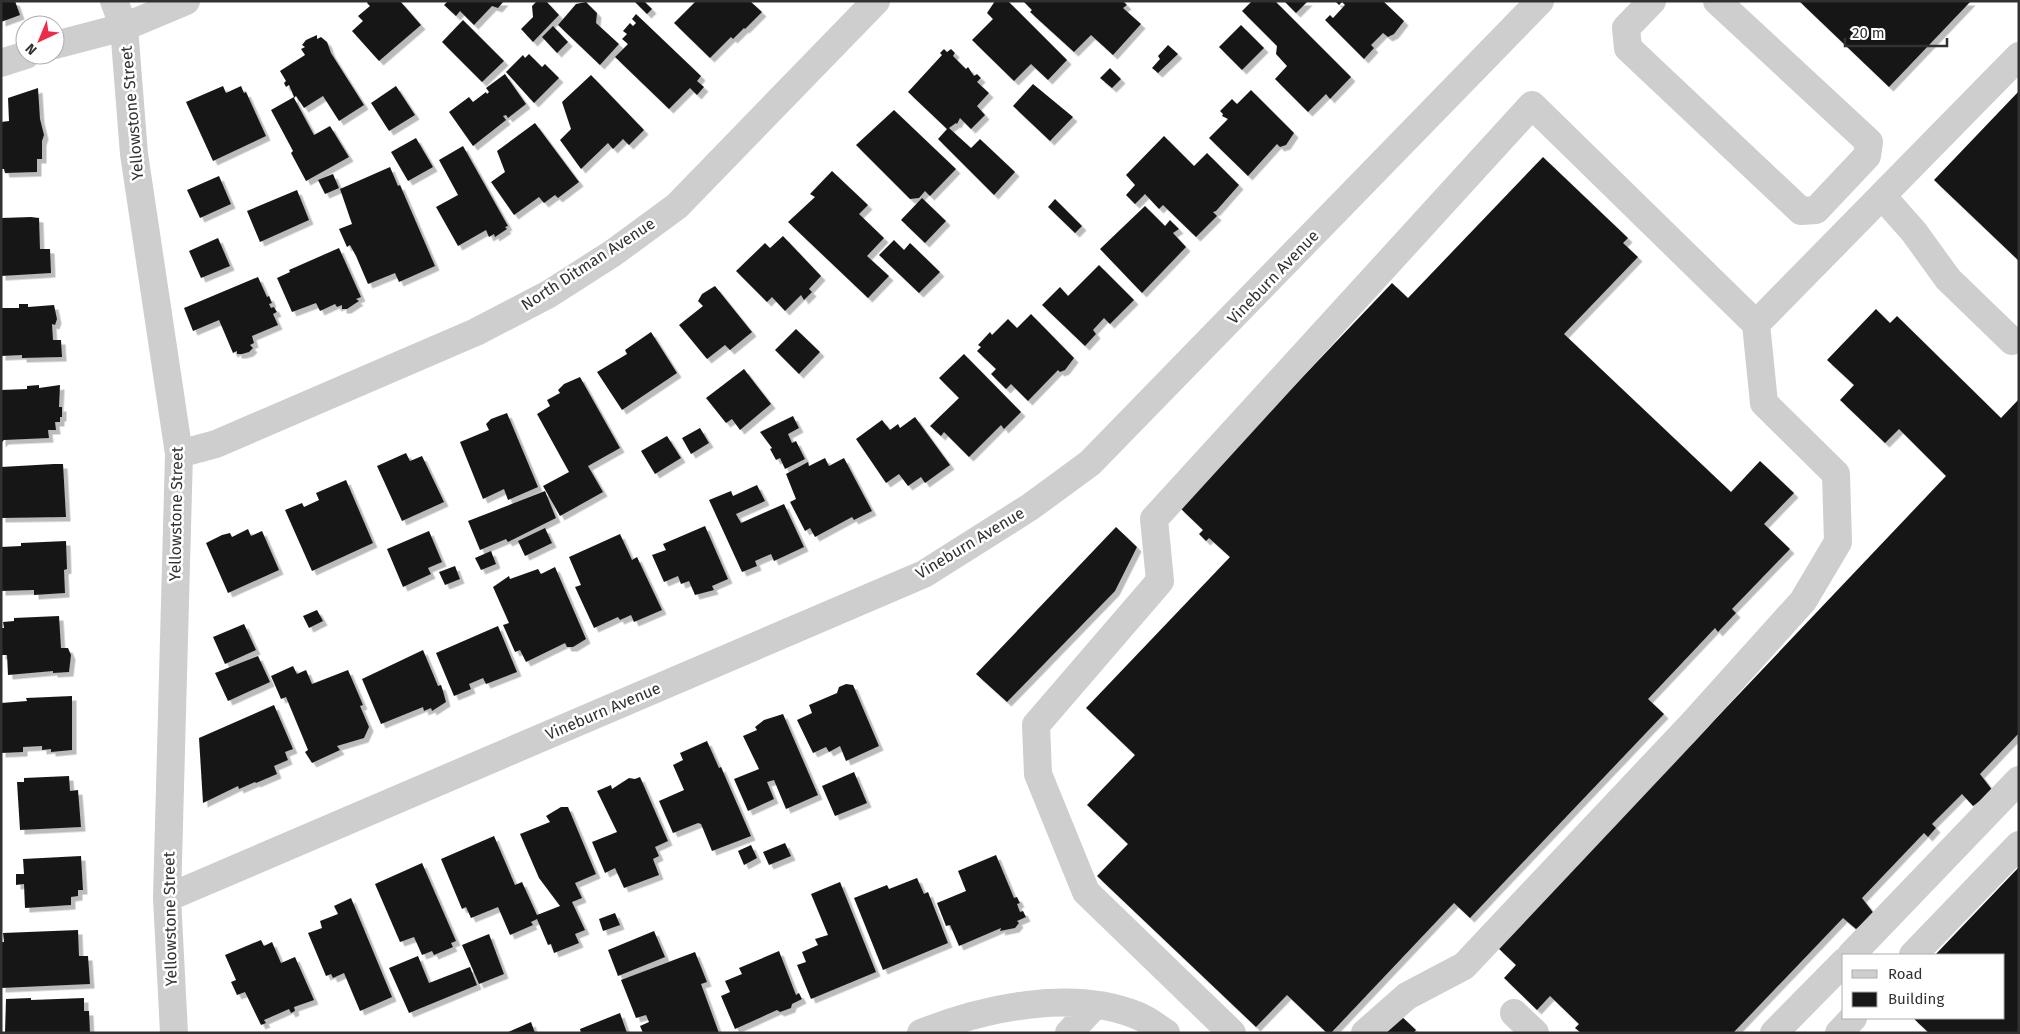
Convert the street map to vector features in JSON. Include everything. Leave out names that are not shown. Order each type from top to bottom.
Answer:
[{"type":"street","name":"Yellowstone Street","points":[[114,1],[124,27],[134,154],[179,454],[167,898],[174,1033]]},
{"type":"street","points":[[65,42],[124,27],[186,1]]},
{"type":"street","name":"North Ditman Avenue","points":[[179,454],[216,444],[476,332],[549,294],[612,253],[677,206],[876,1]]},
{"type":"street","name":"Vineburn Avenue","points":[[167,898],[924,574],[1030,507],[1090,463],[1540,1]]},
{"type":"street","points":[[1652,1],[1626,28],[1628,48],[1801,211],[1816,210],[1867,156],[1869,142],[1717,1]]},
{"type":"street","points":[[1756,324],[1883,197],[2019,56]]},
{"type":"street","points":[[1,63],[15,59]]},
{"type":"street","points":[[1232,1033],[1086,892],[1038,774],[1036,725],[1160,581],[1154,519],[1532,105],[1756,324],[1764,403],[1836,474],[1838,542],[1803,601],[1694,722],[1464,966],[1407,996],[1365,1033]]},
{"type":"street","points":[[1883,197],[1914,232],[1948,279],[2012,341]]},
{"type":"street","points":[[1852,954],[2019,780]]},
{"type":"street","points":[[1914,954],[2019,845]]},
{"type":"street","points":[[1774,1033],[1842,964]]},
{"type":"street","points":[[921,1033],[985,1012],[1043,1003],[1095,1005],[1136,1015],[1166,1033]]},
{"type":"street","points":[[1069,1033],[1095,1005]]},
{"type":"street","points":[[1514,1013],[1535,1033]]},
{"type":"street","points":[[1839,1033],[1852,1019]]},
{"type":"building","points":[[1,1],[15,1],[20,15],[15,15],[15,17],[1,22]]},
{"type":"building","points":[[368,1],[400,1],[421,25],[379,61],[352,31],[363,21],[358,16],[370,6],[367,3]]},
{"type":"building","points":[[448,1],[504,1],[498,8],[492,6],[474,25],[460,11],[456,16],[444,5]]},
{"type":"building","points":[[537,1],[546,1],[559,15],[533,42],[521,29],[533,17],[532,6]]},
{"type":"building","points":[[634,1],[644,1],[652,9],[647,14]]},
{"type":"building","points":[[696,1],[750,1],[762,12],[733,39],[731,37],[710,58],[674,23]]},
{"type":"building","points":[[995,1],[1008,1],[1067,60],[1048,80],[1031,64],[1014,81],[972,40],[993,19],[987,13]]},
{"type":"building","points":[[1023,1],[1123,1],[1127,5],[1123,8],[1141,24],[1113,55],[1091,35],[1074,52],[1030,12],[1032,10]]},
{"type":"building","points":[[1252,1],[1275,1],[1351,77],[1330,99],[1326,94],[1308,112],[1275,79],[1287,66],[1276,54],[1277,46],[1242,11]]},
{"type":"building","points":[[1284,1],[1308,1],[1296,13]]},
{"type":"building","points":[[1335,1],[1383,1],[1404,21],[1394,34],[1388,37],[1383,33],[1371,45],[1374,48],[1364,59],[1325,20],[1330,15],[1333,18],[1345,5],[1342,2],[1339,5]]},
{"type":"building","points":[[1799,1],[1971,1],[1889,87]]},
{"type":"building","points":[[586,2],[597,13],[596,23],[619,44],[600,65],[558,25],[576,4]]},
{"type":"building","points":[[636,14],[701,76],[697,81],[704,87],[697,95],[690,88],[669,109],[615,57],[628,44],[622,39],[627,34],[623,31],[630,23],[633,26],[636,23],[632,19]]},
{"type":"building","points":[[463,20],[504,61],[482,82],[442,42]]},
{"type":"building","points":[[1241,25],[1264,48],[1242,70],[1219,47]]},
{"type":"building","points":[[553,26],[568,42],[557,53],[542,37]]},
{"type":"building","points":[[317,35],[317,39],[321,37],[327,42],[331,53],[364,105],[339,121],[323,96],[304,108],[296,96],[294,98],[314,135],[330,126],[349,157],[306,181],[291,153],[293,151],[271,110],[294,97],[289,85],[286,87],[284,83],[286,81],[280,71],[305,55],[301,49],[305,47],[302,45],[306,40]]},
{"type":"building","points":[[1168,45],[1178,54],[1158,73],[1152,68],[1160,59],[1158,56]]},
{"type":"building","points":[[944,49],[947,52],[951,49],[955,53],[953,56],[966,69],[968,67],[974,76],[977,74],[981,78],[977,82],[989,93],[977,106],[985,115],[971,129],[960,118],[957,124],[949,128],[971,148],[980,139],[1015,172],[994,195],[938,139],[947,129],[908,92],[942,55],[940,53]]},
{"type":"building","points":[[529,54],[542,67],[545,64],[559,78],[534,103],[506,72],[523,55],[525,58]]},
{"type":"building","points":[[1110,68],[1121,79],[1112,88],[1100,78]]},
{"type":"building","points":[[505,74],[526,104],[508,118],[506,115],[503,116],[506,120],[473,146],[449,112],[469,97],[473,102],[486,92],[487,94],[489,92],[486,88]]},
{"type":"building","points":[[591,75],[644,130],[629,145],[623,139],[613,149],[608,143],[581,169],[560,140],[571,129],[562,102]]},
{"type":"building","points":[[1033,84],[1073,117],[1050,141],[1013,106]]},
{"type":"building","points":[[223,86],[226,93],[241,86],[244,93],[246,92],[266,136],[213,161],[186,102]]},
{"type":"building","points":[[396,86],[415,115],[389,131],[371,103]]},
{"type":"building","points":[[38,88],[40,119],[44,135],[42,159],[37,159],[37,172],[5,173],[4,169],[1,169],[1,122],[9,121],[8,98]]},
{"type":"building","points":[[1251,90],[1294,133],[1286,145],[1280,147],[1277,144],[1248,176],[1209,138],[1228,119],[1222,116],[1223,114],[1220,111],[1232,99],[1237,104]]},
{"type":"building","points":[[2019,91],[2019,261],[1934,180]]},
{"type":"building","points":[[894,110],[956,169],[930,196],[925,191],[919,198],[910,199],[856,145]]},
{"type":"building","points":[[535,123],[579,182],[558,198],[555,195],[544,203],[539,197],[514,215],[491,182],[505,172],[497,151]]},
{"type":"building","points":[[1164,136],[1194,166],[1207,153],[1239,185],[1213,212],[1217,216],[1196,237],[1163,205],[1159,209],[1145,194],[1135,204],[1126,195],[1135,185],[1126,175]]},
{"type":"building","points":[[416,138],[433,167],[408,181],[391,152]]},
{"type":"building","points":[[463,146],[508,226],[505,227],[507,229],[495,237],[494,234],[489,237],[486,230],[458,246],[436,207],[458,195],[439,160]]},
{"type":"building","points":[[1543,157],[1628,238],[1623,243],[1638,257],[1564,334],[1731,492],[1760,461],[1794,493],[1764,524],[1790,549],[1732,609],[1736,613],[1718,632],[1715,628],[1648,699],[1664,714],[1470,918],[1454,903],[1331,1033],[1327,1033],[1287,995],[1256,1027],[1097,876],[1128,844],[1087,805],[1135,755],[1086,708],[1230,557],[1209,538],[1206,541],[1199,534],[1203,530],[1179,507],[1392,283],[1408,298]]},
{"type":"building","points":[[390,167],[398,186],[400,185],[435,266],[399,282],[395,273],[368,284],[356,256],[350,245],[347,247],[339,229],[352,224],[340,189]]},
{"type":"building","points":[[832,171],[868,205],[859,214],[884,238],[867,256],[889,276],[868,298],[788,222],[815,197],[810,194]]},
{"type":"building","points":[[333,174],[339,188],[325,194],[318,180]]},
{"type":"building","points":[[219,176],[231,204],[200,218],[187,190]]},
{"type":"building","points":[[297,190],[309,220],[260,242],[247,211]]},
{"type":"building","points":[[922,198],[946,221],[925,243],[901,220]]},
{"type":"building","points":[[1055,199],[1082,226],[1075,233],[1048,207]]},
{"type":"building","points":[[1145,206],[1165,226],[1170,220],[1179,229],[1173,233],[1186,247],[1142,293],[1100,249]]},
{"type":"building","points":[[1,218],[39,218],[40,249],[50,249],[51,273],[1,276]]},
{"type":"building","points":[[783,236],[821,276],[809,289],[812,292],[804,300],[801,295],[785,311],[772,297],[767,302],[736,271],[765,243],[770,248]]},
{"type":"building","points":[[218,238],[230,266],[201,278],[189,251]]},
{"type":"building","points":[[894,240],[904,250],[910,243],[940,272],[919,293],[879,255]]},
{"type":"building","points":[[339,248],[361,297],[356,299],[359,301],[347,309],[342,309],[342,305],[337,307],[335,304],[320,311],[316,303],[292,312],[277,278],[290,272],[289,270]]},
{"type":"building","points":[[1099,265],[1134,300],[1110,324],[1104,318],[1093,330],[1096,334],[1085,346],[1042,305],[1060,287],[1068,296]]},
{"type":"building","points":[[258,277],[267,297],[269,296],[272,303],[269,304],[271,308],[274,307],[277,312],[273,314],[278,325],[252,336],[254,343],[250,345],[253,348],[249,352],[237,354],[237,351],[233,353],[219,320],[193,331],[184,308]]},
{"type":"building","points":[[715,286],[752,332],[730,350],[725,345],[707,359],[679,325],[703,306],[698,301],[702,294]]},
{"type":"building","points":[[19,304],[28,304],[28,307],[54,305],[57,319],[55,325],[52,324],[53,340],[61,340],[62,357],[22,358],[22,355],[1,356],[1,308],[19,308]]},
{"type":"building","points":[[1876,309],[1890,323],[1897,316],[2001,418],[2019,399],[2019,733],[1980,774],[1993,791],[1973,806],[1962,794],[1932,824],[1936,828],[1928,837],[1924,833],[1862,898],[1875,915],[1856,929],[1843,918],[1733,1033],[1581,1033],[1575,1028],[1579,1024],[1550,996],[1537,1010],[1504,978],[1516,965],[1498,948],[1946,476],[1899,429],[1885,443],[1840,400],[1854,385],[1827,360]]},
{"type":"building","points":[[1031,314],[1074,358],[1065,370],[1060,372],[1058,370],[1028,401],[1011,384],[1006,389],[991,374],[996,369],[977,351],[981,347],[978,345],[990,332],[992,335],[1008,319],[1017,328]]},
{"type":"building","points":[[796,329],[820,352],[799,374],[775,350]]},
{"type":"building","points":[[651,332],[677,373],[622,410],[597,372],[627,354],[625,350]]},
{"type":"building","points":[[964,354],[1021,412],[1004,429],[1001,425],[969,457],[944,432],[941,436],[930,426],[959,398],[939,378]]},
{"type":"building","points":[[744,369],[771,404],[740,430],[732,419],[726,423],[706,398]]},
{"type":"building","points":[[580,377],[620,448],[588,466],[603,492],[560,516],[543,486],[569,472],[537,414],[550,406],[547,400],[560,393],[558,390],[564,384]]},
{"type":"building","points":[[39,385],[39,388],[60,385],[59,407],[62,407],[62,417],[60,417],[60,422],[55,422],[56,430],[48,430],[49,438],[4,440],[1,443],[1,390],[27,389],[27,386]]},
{"type":"building","points":[[507,413],[538,487],[508,500],[504,489],[483,499],[460,442],[489,430],[486,424],[491,419]]},
{"type":"building","points":[[793,416],[799,428],[788,434],[792,443],[796,441],[805,459],[785,469],[780,458],[776,460],[770,449],[772,448],[760,432]]},
{"type":"building","points":[[915,417],[950,465],[925,483],[921,477],[908,486],[899,474],[886,483],[856,439],[882,420],[890,430],[898,424],[900,428]]},
{"type":"building","points":[[700,428],[709,443],[691,454],[682,438]]},
{"type":"building","points":[[667,436],[681,458],[655,474],[641,451]]},
{"type":"building","points":[[406,453],[410,461],[422,456],[444,502],[402,521],[377,466]]},
{"type":"building","points":[[825,458],[829,466],[844,458],[872,511],[854,520],[852,517],[815,537],[810,528],[805,531],[790,502],[796,499],[786,474],[808,462],[809,466]]},
{"type":"building","points":[[63,464],[66,517],[1,518],[1,467]]},
{"type":"building","points":[[346,480],[373,543],[312,571],[285,510],[302,503],[304,507],[319,500],[316,493]]},
{"type":"building","points":[[757,485],[765,501],[736,514],[741,523],[784,504],[804,547],[774,561],[771,554],[755,561],[757,566],[742,572],[709,500],[731,491],[733,496]]},
{"type":"building","points":[[545,491],[556,518],[508,542],[506,539],[480,550],[468,521]]},
{"type":"building","points":[[705,526],[728,579],[712,586],[714,590],[695,595],[689,581],[681,584],[678,576],[664,582],[652,555],[666,550],[663,544]]},
{"type":"building","points":[[1116,527],[1137,547],[1115,591],[1007,702],[976,674]]},
{"type":"building","points":[[545,528],[552,543],[525,556],[518,541]]},
{"type":"building","points":[[248,529],[251,536],[262,531],[279,570],[228,593],[206,543],[230,533],[232,537]]},
{"type":"building","points":[[429,531],[442,562],[428,568],[431,574],[403,587],[387,549]]},
{"type":"building","points":[[620,534],[632,560],[637,557],[662,610],[634,622],[631,615],[620,620],[618,617],[594,628],[575,587],[581,585],[569,557]]},
{"type":"building","points":[[66,541],[67,569],[64,570],[65,593],[34,595],[34,590],[1,591],[1,547],[21,546],[21,543]]},
{"type":"building","points":[[491,551],[496,564],[481,570],[475,558]]},
{"type":"building","points":[[455,566],[460,579],[445,585],[439,572]]},
{"type":"building","points":[[555,567],[586,639],[573,647],[567,647],[565,643],[526,662],[520,650],[515,652],[503,625],[509,623],[493,587],[509,576],[510,579],[538,569],[541,574]]},
{"type":"building","points":[[317,610],[323,621],[309,628],[303,616]]},
{"type":"building","points":[[59,616],[61,648],[68,648],[71,655],[69,672],[53,673],[53,671],[8,675],[7,655],[1,655],[1,628],[4,628],[3,622],[14,621],[14,618]]},
{"type":"building","points":[[244,624],[256,650],[225,664],[213,637]]},
{"type":"building","points":[[498,626],[517,672],[486,684],[483,678],[469,684],[471,689],[454,696],[436,653]]},
{"type":"building","points":[[423,650],[438,686],[441,685],[446,702],[432,711],[431,708],[424,711],[423,707],[381,724],[362,679]]},
{"type":"building","points":[[258,656],[270,682],[228,701],[215,673]]},
{"type":"building","points":[[293,666],[297,674],[306,670],[312,684],[348,670],[363,705],[360,706],[369,727],[364,738],[337,746],[340,750],[312,763],[305,752],[308,750],[286,697],[281,699],[271,676]]},
{"type":"building","points":[[846,684],[853,685],[879,746],[846,761],[840,746],[829,752],[826,747],[813,753],[797,720],[812,713],[809,705],[837,693],[839,687]]},
{"type":"building","points":[[72,696],[72,750],[51,752],[51,749],[42,750],[42,746],[23,747],[23,752],[1,753],[1,703],[27,701],[26,698]]},
{"type":"building","points":[[274,705],[293,749],[285,752],[288,760],[274,766],[277,774],[239,789],[238,786],[203,803],[199,738]]},
{"type":"building","points":[[783,714],[818,795],[786,809],[774,780],[767,782],[774,799],[748,811],[734,779],[759,769],[743,736],[757,730],[755,727],[764,720]]},
{"type":"building","points":[[707,741],[719,768],[721,767],[751,836],[712,851],[701,824],[698,823],[673,833],[659,801],[684,790],[673,765],[683,760],[680,753]]},
{"type":"building","points":[[854,772],[867,803],[835,816],[822,786]]},
{"type":"building","points":[[69,776],[70,791],[78,790],[81,827],[20,830],[17,782],[24,782],[24,778]]},
{"type":"building","points":[[640,777],[668,841],[655,847],[659,856],[653,859],[659,875],[624,888],[615,868],[605,873],[592,842],[617,832],[597,791],[611,785],[612,789],[629,778],[635,779]]},
{"type":"building","points":[[561,807],[568,807],[596,874],[575,883],[582,898],[572,902],[585,930],[575,934],[579,943],[554,953],[551,944],[548,945],[537,919],[531,922],[533,925],[510,935],[498,907],[471,918],[466,907],[462,909],[441,859],[494,836],[515,885],[522,882],[537,915],[560,906],[539,878],[520,834],[550,822],[546,816]]},
{"type":"building","points":[[785,843],[791,856],[769,865],[763,852]]},
{"type":"building","points":[[751,845],[757,858],[744,865],[738,851]]},
{"type":"building","points":[[996,855],[1014,898],[1017,897],[1020,903],[1017,904],[1020,912],[1023,911],[1026,917],[1017,921],[1019,923],[1015,928],[1000,931],[1001,928],[959,946],[950,925],[946,926],[937,903],[966,891],[958,871]]},
{"type":"building","points":[[81,856],[83,890],[78,890],[78,896],[71,897],[71,905],[25,908],[24,884],[16,885],[16,874],[24,874],[23,859]]},
{"type":"building","points":[[422,863],[456,941],[451,943],[453,947],[434,955],[432,951],[422,955],[414,937],[400,942],[375,884]]},
{"type":"building","points":[[2019,867],[2019,1033],[1929,1033],[1914,1019],[2005,1019],[2005,954],[1936,954]]},
{"type":"building","points":[[917,878],[924,894],[928,892],[948,943],[883,970],[854,898],[887,885],[889,889]]},
{"type":"building","points":[[840,882],[876,972],[811,999],[797,965],[806,962],[802,952],[818,945],[815,939],[828,935],[811,894]]},
{"type":"building","points":[[351,898],[392,997],[360,1011],[344,973],[333,978],[331,974],[326,976],[308,933],[322,928],[320,921],[338,914],[334,906]]},
{"type":"building","points":[[615,913],[620,925],[603,931],[599,919]]},
{"type":"building","points":[[78,930],[79,956],[88,956],[90,984],[1,988],[1,942],[4,942],[3,933]]},
{"type":"building","points":[[654,931],[665,957],[618,976],[608,950]]},
{"type":"building","points":[[489,934],[504,974],[479,984],[462,945]]},
{"type":"building","points":[[261,940],[264,946],[272,942],[281,963],[295,957],[314,1000],[294,1007],[295,1011],[291,1013],[289,1009],[264,1020],[266,1023],[261,1025],[245,992],[237,995],[231,982],[236,980],[225,955]]},
{"type":"building","points":[[779,951],[796,995],[799,993],[802,999],[792,1004],[791,1008],[780,1012],[777,1010],[735,1029],[721,996],[730,992],[725,981],[742,974],[739,968]]},
{"type":"building","points":[[695,952],[707,982],[701,984],[719,1033],[643,1033],[640,1026],[649,1022],[646,1015],[636,1018],[621,980]]},
{"type":"building","points":[[418,956],[429,983],[470,967],[477,985],[409,1013],[389,968]]},
{"type":"building","points":[[31,998],[31,1000],[84,998],[84,1011],[89,1011],[90,1033],[5,1033],[6,999]]},
{"type":"building","points":[[620,1013],[627,1033],[581,1033],[580,1029]]},
{"type":"building","points":[[1399,1014],[1416,1030],[1413,1033],[1382,1033]]},
{"type":"building","points":[[531,1022],[535,1033],[506,1033]]}]
